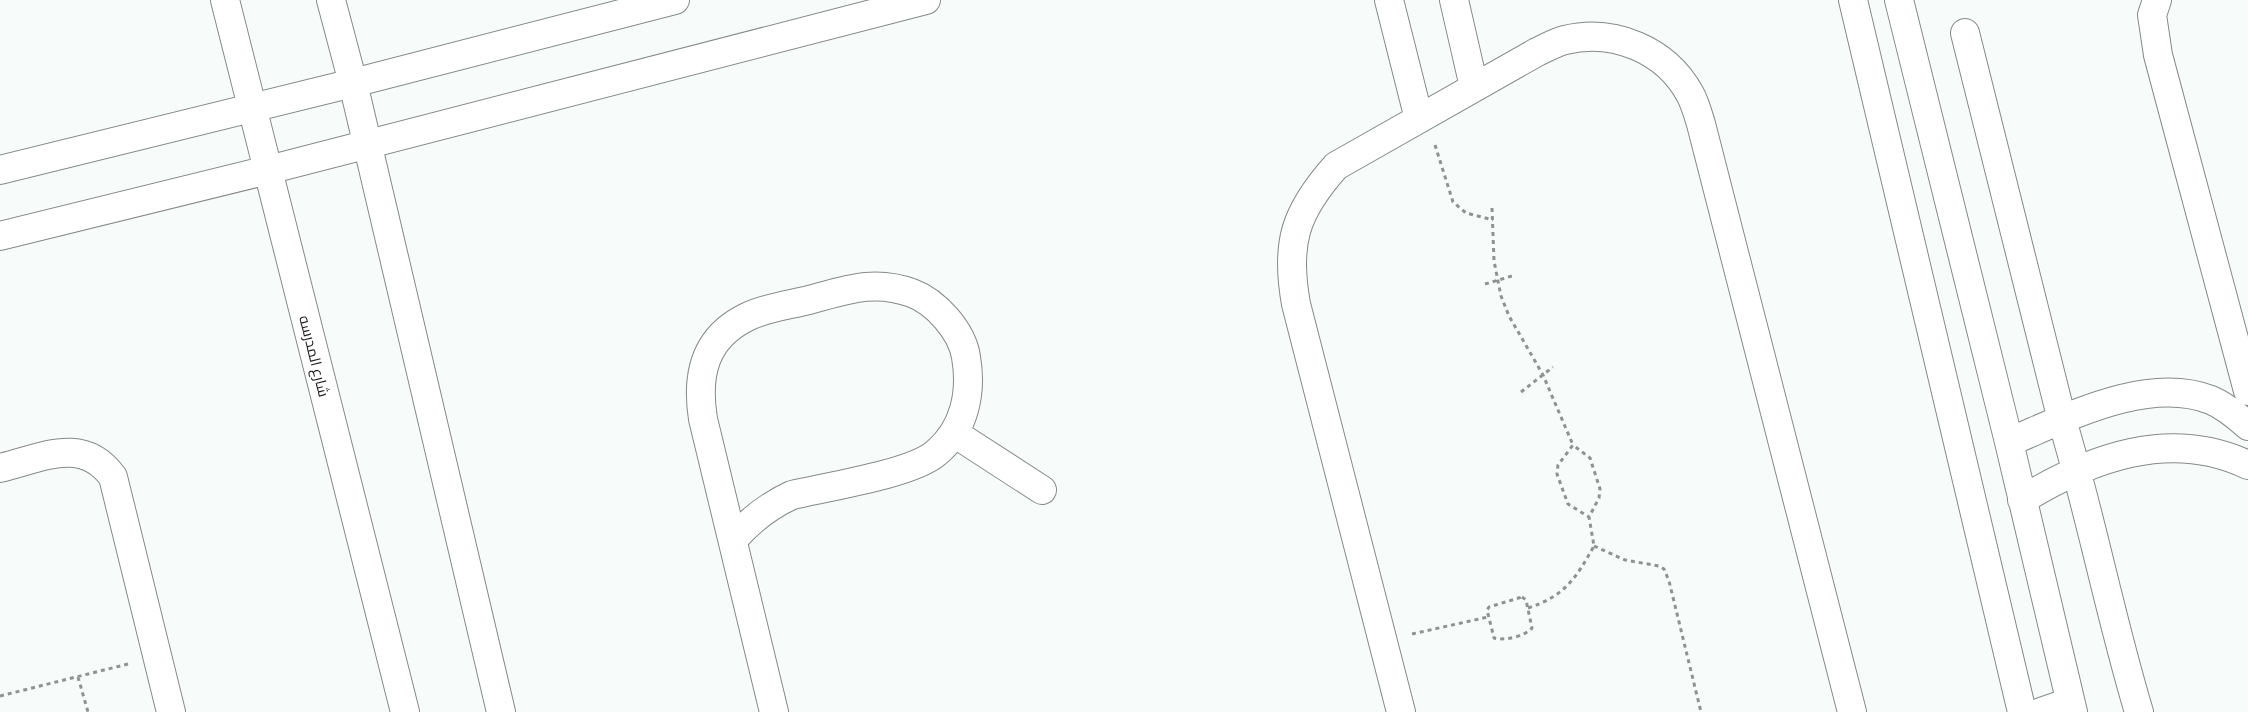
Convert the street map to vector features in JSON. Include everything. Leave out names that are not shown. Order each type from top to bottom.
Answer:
[{"type":"street","name":"شارع المدرسه","points":[[225,0],[405,712]]},
{"type":"street","points":[[331,0],[368,144],[501,712]]},
{"type":"street","points":[[0,170],[353,83],[675,0]]},
{"type":"street","points":[[0,236],[268,170],[926,0]]},
{"type":"street","points":[[1389,0],[1419,119]]},
{"type":"street","points":[[1454,0],[1474,87]]},
{"type":"street","points":[[1853,0],[2022,712]]},
{"type":"street","points":[[1899,0],[2009,442],[2071,707],[2041,712]]},
{"type":"street","points":[[2157,0],[2152,15],[2158,55],[2248,391]]},
{"type":"street","points":[[1965,33],[2062,420],[2077,469],[2128,677],[2139,712]]},
{"type":"street","points":[[1401,712],[1296,304],[1291,274],[1292,244],[1306,206],[1316,189],[1336,166],[1544,49],[1564,40],[1594,36],[1624,40],[1651,52],[1674,71],[1691,95],[1701,124],[1852,712]]},
{"type":"street","points":[[733,540],[759,513],[775,503],[792,495],[910,467],[936,453],[954,433],[966,408],[970,381],[966,354],[955,329],[937,308],[914,294],[888,286],[860,286],[748,316],[727,329],[712,348],[702,371],[699,395],[733,540],[774,712]]},
{"type":"street","points":[[2009,442],[2122,398],[2187,393],[2211,400],[2233,412],[2248,426]]},
{"type":"street","points":[[954,433],[1042,490]]},
{"type":"street","points":[[2022,500],[2077,469],[2117,456],[2164,448],[2192,449],[2219,454],[2248,465]]},
{"type":"street","points":[[0,468],[65,452],[86,455],[104,466],[113,478],[172,712]]},
{"type":"path","points":[[1419,119],[1435,144],[1453,202],[1466,213],[1493,220]]},
{"type":"path","points":[[1492,208],[1492,240],[1501,296],[1509,316],[1543,375],[1573,445],[1590,458],[1600,489],[1599,498],[1589,517],[1594,546],[1577,575],[1566,588],[1548,600],[1528,608]]},
{"type":"path","points":[[1485,284],[1512,276]]},
{"type":"path","points":[[1521,392],[1553,367]]},
{"type":"path","points":[[1573,445],[1558,465],[1557,474],[1568,504],[1589,517]]},
{"type":"path","points":[[1594,546],[1625,560],[1659,566],[1664,570],[1669,581],[1701,712]]},
{"type":"path","points":[[1522,597],[1526,600],[1532,628],[1529,632],[1500,640],[1494,638],[1488,617],[1487,610],[1489,607],[1522,597]]},
{"type":"path","points":[[1383,641],[1488,617]]},
{"type":"path","points":[[0,696],[158,657]]},
{"type":"path","points":[[78,677],[88,712]]}]
